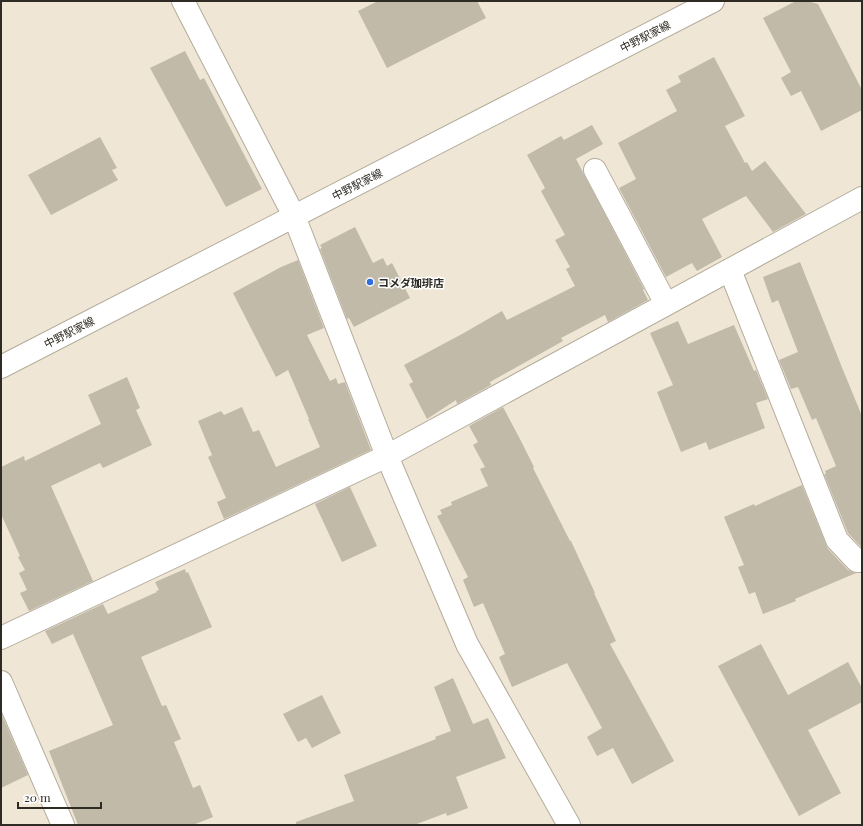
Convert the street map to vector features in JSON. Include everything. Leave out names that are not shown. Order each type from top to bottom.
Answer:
[{"type":"street","points":[[183,1],[294,216],[387,456],[467,644],[569,825]]},
{"type":"street","name":"中野駅家線","points":[[1,367],[713,1]]},
{"type":"street","points":[[595,170],[666,304]]},
{"type":"street","points":[[1,638],[387,456],[862,198]]},
{"type":"street","points":[[730,270],[837,540],[857,561],[862,561]]},
{"type":"street","points":[[1,682],[63,825]]},
{"type":"building","points":[[378,1],[477,1],[486,18],[387,68],[358,11]]},
{"type":"building","points":[[796,1],[807,1],[818,4],[862,90],[862,110],[821,131],[801,91],[791,96],[781,78],[791,72],[763,18]]},
{"type":"building","points":[[185,51],[200,80],[204,78],[262,189],[226,207],[150,68]]},
{"type":"building","points":[[714,57],[745,116],[725,126],[745,163],[747,162],[752,171],[765,161],[806,214],[773,232],[746,196],[702,219],[722,257],[697,271],[692,263],[666,277],[619,188],[636,179],[618,143],[677,111],[666,90],[681,82],[678,76]]},
{"type":"building","points":[[592,125],[603,144],[576,159],[644,289],[643,290],[648,300],[608,322],[605,315],[561,338],[563,341],[490,382],[491,385],[457,404],[456,400],[427,419],[409,384],[413,382],[404,365],[502,311],[507,320],[575,286],[566,269],[570,267],[555,240],[565,235],[541,191],[545,188],[527,155],[561,136],[564,140]]},
{"type":"building","points":[[100,137],[117,168],[112,170],[118,180],[51,215],[28,175]]},
{"type":"building","name":"コメダ珈琲店","points":[[355,227],[373,263],[383,258],[387,266],[392,263],[410,298],[354,327],[349,318],[347,319],[320,249],[322,248],[320,245]]},
{"type":"building","points":[[298,260],[324,328],[307,335],[330,381],[336,378],[338,384],[345,382],[371,450],[224,519],[217,502],[226,498],[208,457],[212,455],[198,421],[221,411],[224,415],[242,407],[253,432],[259,430],[276,467],[320,447],[288,370],[276,377],[233,293],[281,267]]},
{"type":"building","points":[[800,262],[862,416],[862,548],[848,533],[824,474],[826,474],[825,471],[836,466],[816,418],[812,420],[798,387],[791,389],[779,360],[798,352],[778,300],[772,303],[763,277]]},
{"type":"building","points":[[678,321],[688,344],[734,325],[754,371],[756,370],[768,399],[756,403],[765,428],[709,450],[706,442],[681,452],[657,392],[673,385],[650,333]]},
{"type":"building","points":[[127,377],[140,408],[136,410],[152,445],[103,468],[100,463],[51,486],[93,581],[29,611],[20,593],[27,590],[19,573],[25,570],[18,557],[20,556],[1,514],[1,467],[24,456],[25,461],[101,424],[88,395]]},
{"type":"building","points":[[503,407],[571,541],[595,593],[616,641],[610,644],[674,761],[632,784],[613,748],[597,756],[587,737],[602,728],[567,663],[512,687],[499,657],[505,654],[483,603],[474,607],[463,580],[468,577],[437,516],[442,514],[440,510],[452,505],[451,502],[488,486],[480,469],[485,467],[473,445],[478,442],[469,426]]},
{"type":"building","points":[[802,485],[828,549],[848,570],[856,573],[795,599],[796,601],[763,614],[755,592],[749,594],[738,567],[744,565],[724,517],[754,504],[755,506]]},
{"type":"building","points":[[350,487],[377,546],[342,562],[315,504]]},
{"type":"building","points":[[185,569],[186,573],[188,572],[212,627],[141,657],[162,706],[166,705],[181,739],[174,742],[193,788],[200,785],[213,817],[193,825],[78,825],[49,751],[113,725],[73,634],[52,644],[45,631],[103,604],[108,614],[157,592],[156,591],[159,590],[155,582]]},
{"type":"building","points":[[761,644],[788,695],[848,662],[862,688],[862,702],[808,730],[841,793],[799,816],[718,666]]},
{"type":"building","points":[[453,678],[473,724],[488,718],[506,758],[456,777],[468,808],[447,816],[446,813],[414,825],[296,825],[296,822],[354,801],[344,775],[436,739],[435,737],[451,731],[434,687]]},
{"type":"building","points":[[322,695],[341,733],[312,748],[306,738],[298,742],[283,714]]},
{"type":"building","points":[[1,713],[28,775],[1,788]]},
{"type":"place","name":"コメダ珈琲店","points":[[370,282]]}]
